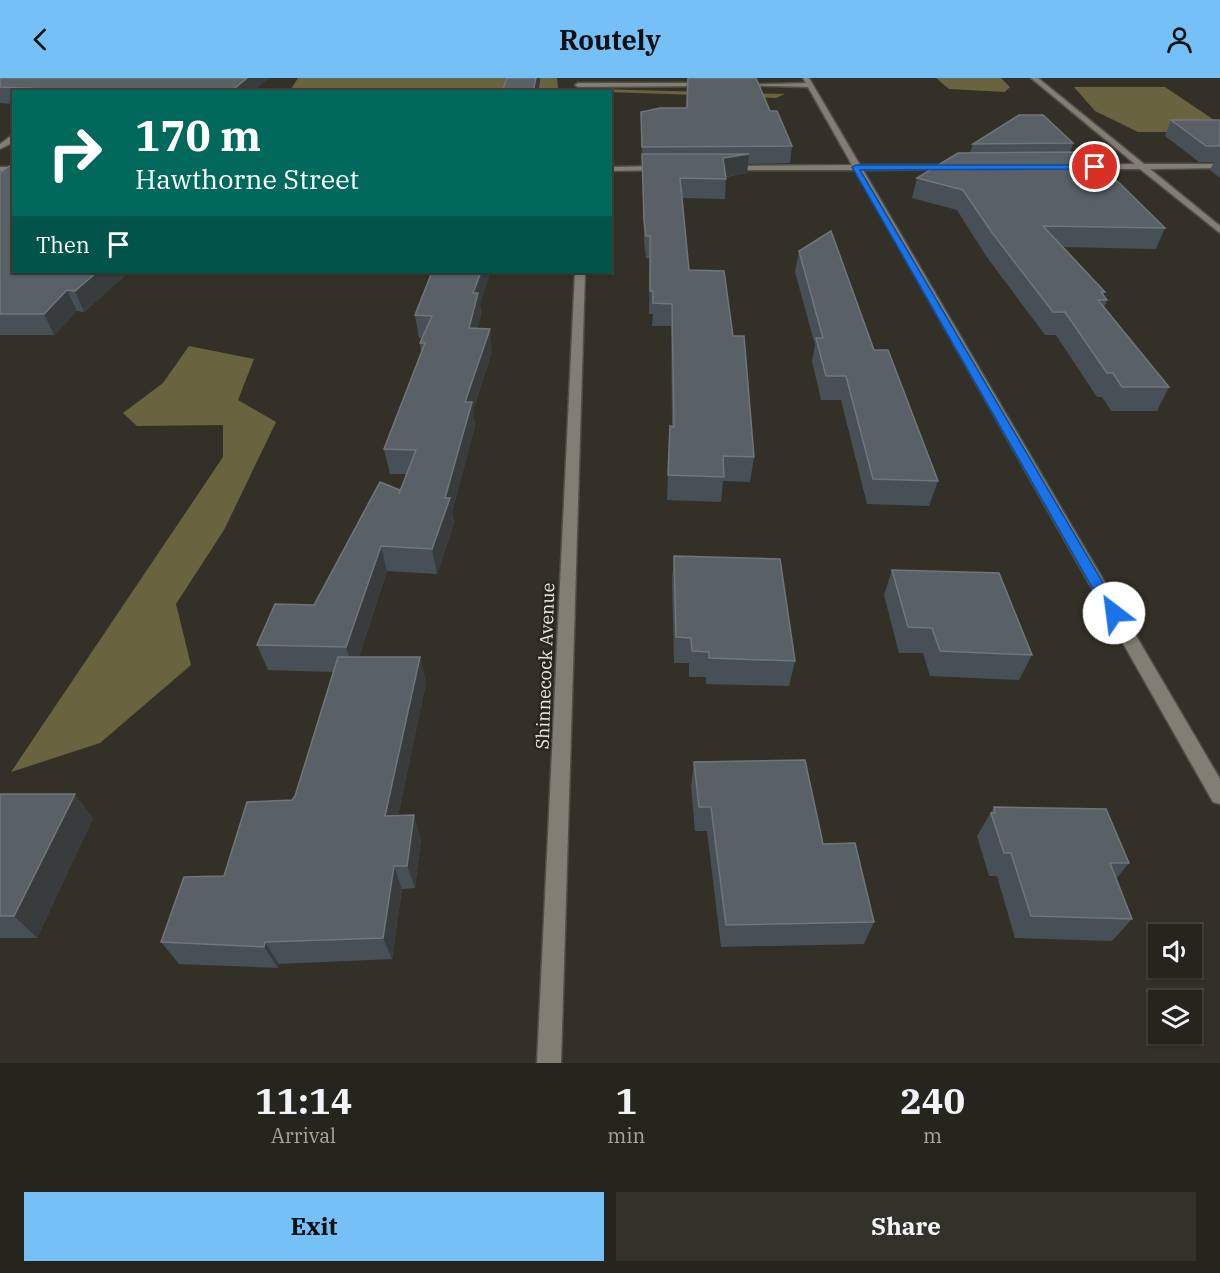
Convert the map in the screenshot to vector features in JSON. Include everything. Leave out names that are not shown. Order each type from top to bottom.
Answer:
[{"type":"street","points":[[1034,78],[1220,230]]},
{"type":"street","points":[[729,85],[808,81],[1220,796]]},
{"type":"street","points":[[578,85],[717,85]]},
{"type":"street","points":[[1071,167],[1220,166]]},
{"type":"street","points":[[716,168],[963,167]]},
{"type":"street","points":[[612,169],[669,168]]},
{"type":"street","name":"Shinnecock Avenue","points":[[549,1063],[580,273]]},
{"type":"shaded area","points":[[298,78],[557,78],[558,88],[785,94],[776,98],[612,92],[612,90],[290,90]]},
{"type":"shaded area","points":[[936,78],[1001,78],[1010,87],[1005,92],[949,89]]},
{"type":"shaded area","points":[[1074,87],[1165,87],[1220,124],[1220,132],[1138,132],[1095,111]]},
{"type":"shaded area","points":[[189,346],[254,359],[238,400],[276,422],[224,530],[176,604],[191,665],[100,743],[11,772],[223,457],[223,425],[137,426],[123,413],[163,383]]},
{"type":"building","points":[[0,78],[247,78],[232,90],[67,90],[0,87]]},
{"type":"building","points":[[507,78],[536,78],[533,90],[503,90]]},
{"type":"building","points":[[688,78],[756,78],[770,111],[777,111],[792,146],[642,147],[641,112],[660,108],[687,108]]},
{"type":"building","points":[[1019,115],[1043,115],[1073,143],[973,144]]},
{"type":"building","points":[[1171,120],[1220,120],[1220,146],[1206,146]]},
{"type":"building","points":[[1083,152],[1101,170],[1106,170],[1165,228],[1043,226],[1105,292],[1101,292],[1107,300],[1098,300],[1169,387],[1122,387],[1113,373],[1107,373],[1065,312],[1053,312],[993,234],[963,190],[917,178],[958,153]]},
{"type":"building","points":[[642,154],[749,154],[723,158],[726,179],[680,178],[689,270],[724,271],[733,336],[744,336],[754,457],[723,456],[724,477],[668,475],[670,426],[674,427],[672,304],[653,303],[653,291],[650,291],[650,236],[646,236],[644,220]]},
{"type":"building","points":[[12,164],[12,273],[96,273],[75,291],[67,290],[44,314],[0,314],[0,173]]},
{"type":"building","points":[[831,231],[874,350],[888,350],[938,481],[873,479],[846,376],[826,376],[816,338],[823,338],[799,251]]},
{"type":"building","points":[[432,273],[481,273],[473,293],[478,293],[469,328],[490,329],[465,402],[472,402],[445,498],[450,498],[432,549],[381,546],[346,647],[257,645],[275,604],[314,605],[380,482],[400,490],[399,494],[416,450],[384,449],[425,343],[420,343],[432,316],[415,315]]},
{"type":"building","points":[[674,556],[780,559],[795,661],[709,658],[709,652],[692,651],[691,638],[676,637]]},
{"type":"building","points":[[892,570],[999,573],[1032,655],[940,651],[932,628],[908,627]]},
{"type":"building","points":[[338,657],[420,657],[385,816],[414,815],[407,866],[394,866],[383,938],[265,942],[264,947],[161,942],[184,877],[224,876],[247,802],[292,800],[295,796]]},
{"type":"building","points":[[805,760],[823,844],[855,843],[874,922],[726,925],[711,807],[699,807],[694,762]]},
{"type":"building","points":[[0,794],[75,794],[14,916],[0,916]]},
{"type":"building","points":[[994,807],[1106,809],[1129,863],[1110,863],[1132,919],[1031,916],[1011,853],[1004,853],[991,813],[995,813]]},
{"type":"route","points":[[1095,167],[856,167],[1114,613]]}]
